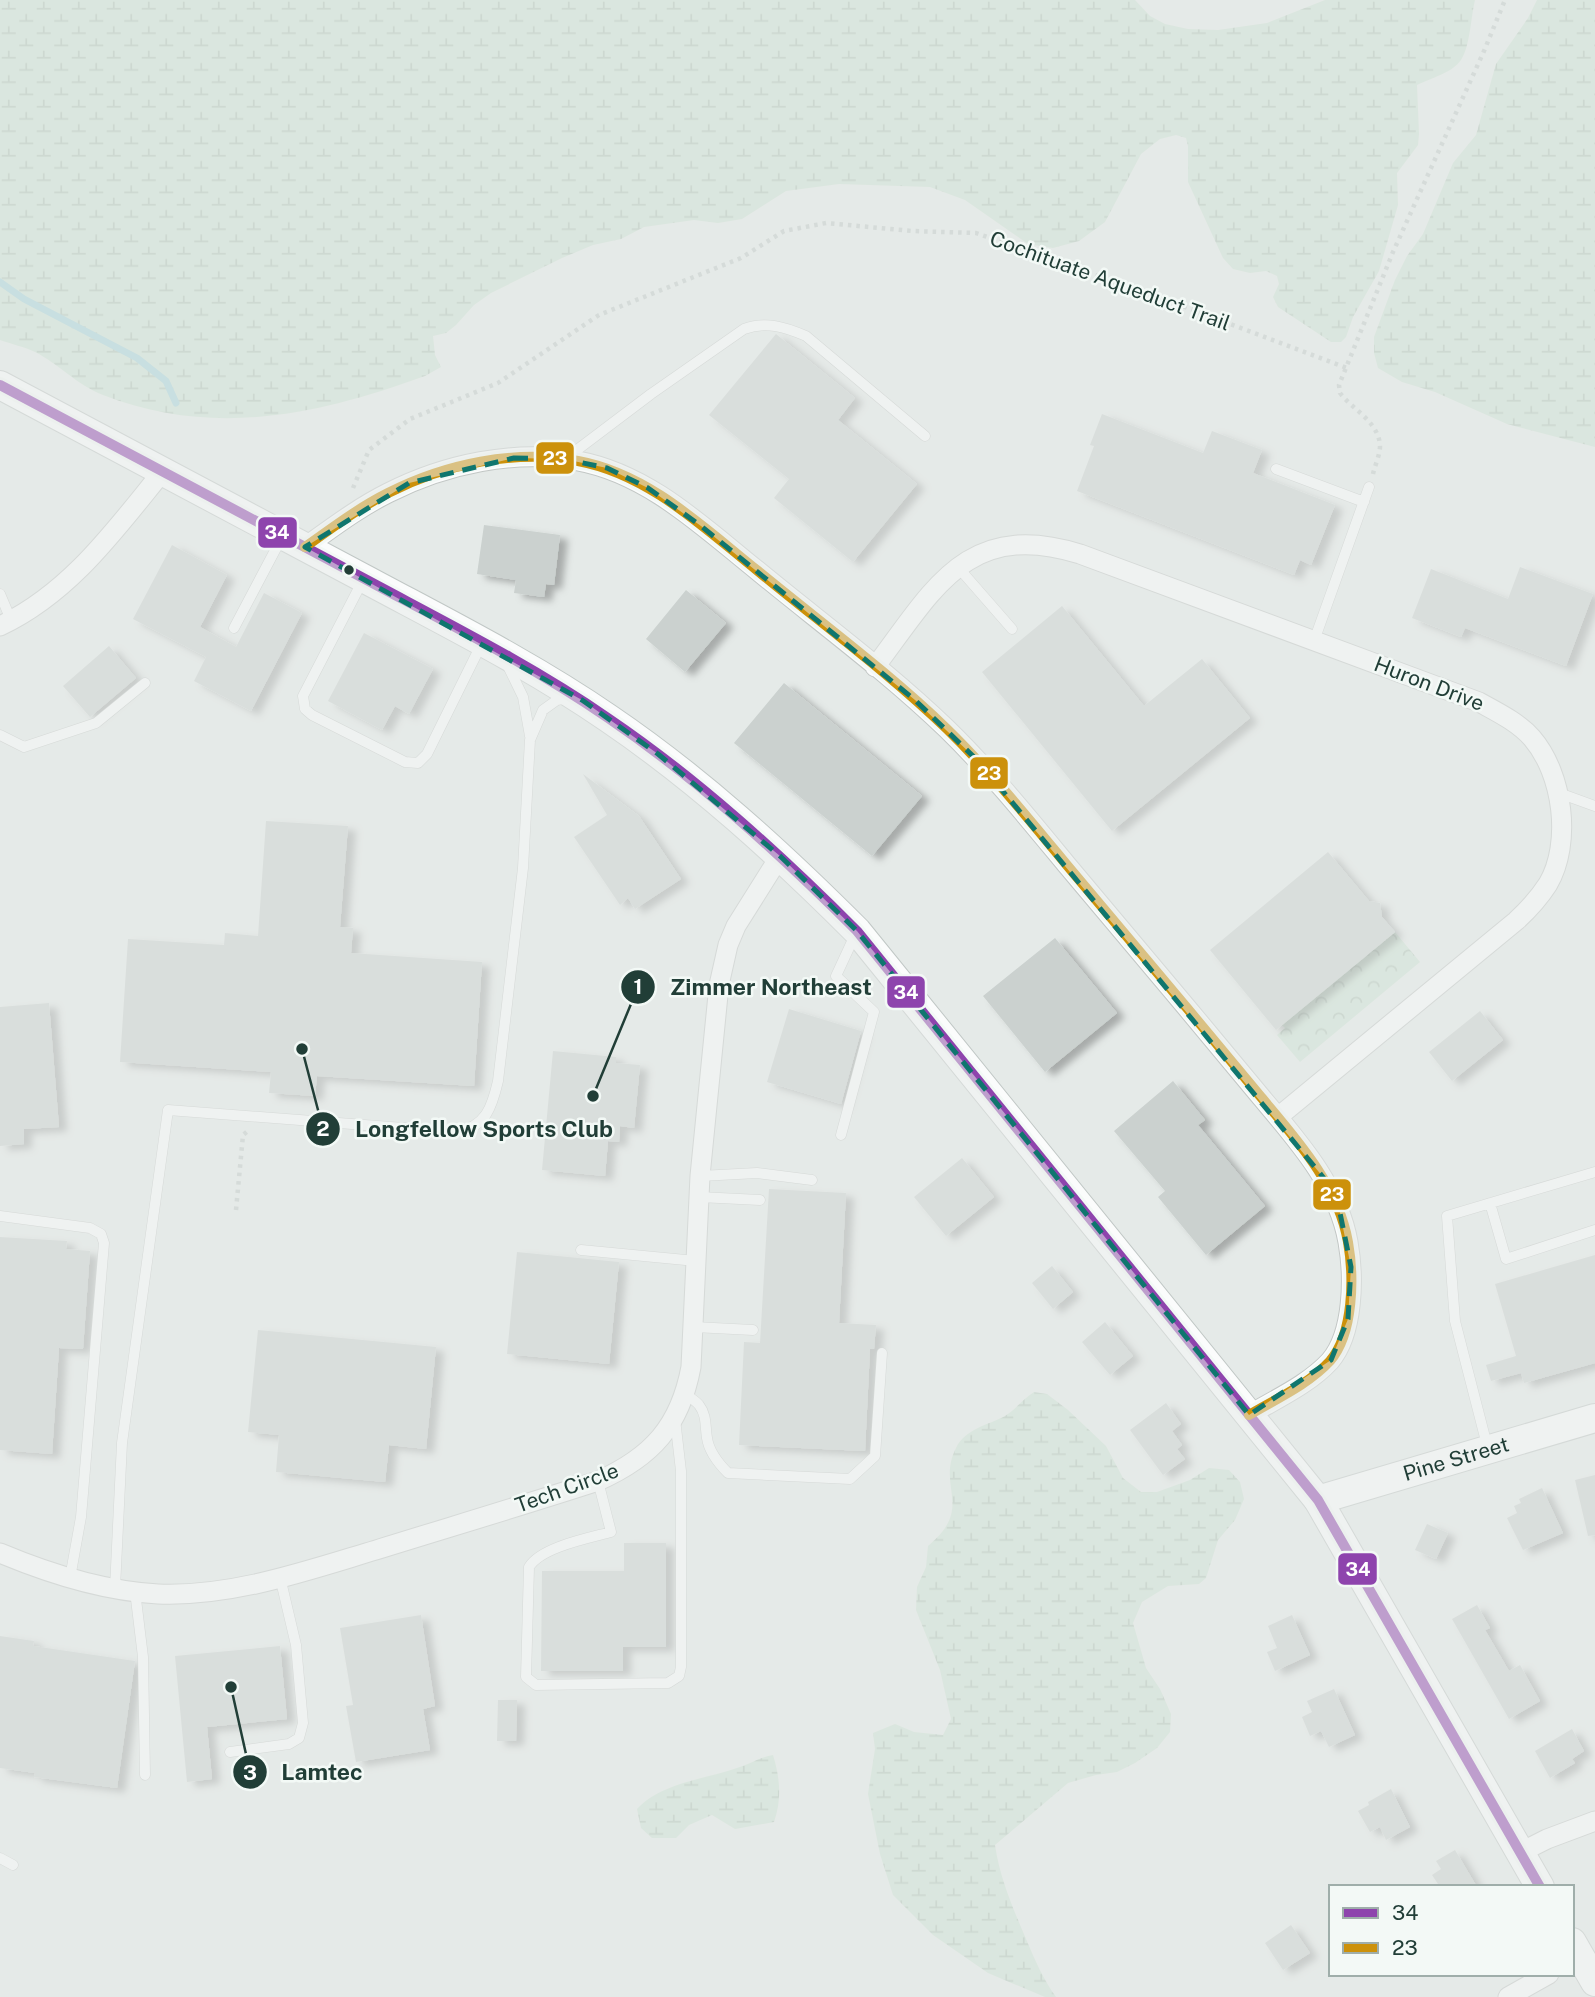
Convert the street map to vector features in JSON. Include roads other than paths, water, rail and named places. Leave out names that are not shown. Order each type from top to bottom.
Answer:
[{"type":"main road","points":[[0,384],[489,645],[582,700],[658,754],[780,856],[857,932],[1318,1500],[1539,1885]]},
{"type":"main road","name":"Pine Street","points":[[1318,1500],[1595,1418]]},
{"type":"main road","points":[[1575,1954],[1595,1982]]},
{"type":"street","points":[[294,541],[343,521],[385,494],[409,483],[449,470],[514,458],[564,459],[593,464],[620,473],[676,506],[875,667],[947,730],[1005,791],[1278,1117],[1323,1177],[1339,1209],[1350,1252],[1350,1304],[1342,1340],[1331,1360],[1297,1387],[1249,1415]]},
{"type":"street","points":[[5,623],[42,602],[73,576],[163,471]]},
{"type":"street","name":"Huron Drive","points":[[875,667],[927,598],[957,566],[986,552],[1020,544],[1064,549],[1479,702],[1530,736],[1544,753],[1553,771],[1559,793],[1560,839],[1557,862],[1549,883],[1517,921],[1278,1117]]},
{"type":"street","name":"Tech Circle","points":[[0,1553],[70,1578],[125,1589],[157,1594],[207,1592],[280,1577],[498,1513],[598,1480],[643,1455],[675,1419],[685,1394],[691,1367],[700,1177],[717,999],[728,945],[745,909],[780,856]]},
{"type":"street","points":[[1521,1852],[1595,1821]]},
{"type":"street","points":[[1508,1997],[1545,1976]]},
{"type":"lane","points":[[564,459],[744,329],[761,325],[782,327],[806,336],[925,436]]},
{"type":"lane","points":[[1276,469],[1364,502]]},
{"type":"lane","points":[[1314,641],[1369,487]]},
{"type":"lane","points":[[234,628],[294,541]]},
{"type":"lane","points":[[957,566],[1012,629]]},
{"type":"lane","points":[[145,1775],[143,1657],[125,1589],[122,1443],[169,1110],[456,1132],[470,1130],[483,1120],[493,1103],[498,1081],[523,868],[530,740],[523,697],[510,668],[489,645],[427,754],[418,763],[405,762],[312,715],[305,709],[303,696],[364,578]]},
{"type":"lane","points":[[0,594],[5,623]]},
{"type":"lane","points":[[0,735],[24,747],[96,723],[145,683]]},
{"type":"lane","points":[[530,740],[543,710],[557,700],[582,700]]},
{"type":"lane","points":[[1559,793],[1595,806]]},
{"type":"lane","points":[[841,1135],[874,1012],[836,976],[857,932]]},
{"type":"lane","points":[[1488,1449],[1455,1321],[1447,1216],[1595,1172]]},
{"type":"lane","points":[[700,1177],[757,1173],[812,1180]]},
{"type":"lane","points":[[699,1197],[760,1200]]},
{"type":"lane","points":[[1490,1203],[1506,1259],[1595,1230]]},
{"type":"lane","points":[[0,1216],[93,1228],[101,1234],[104,1243],[81,1517],[70,1578]]},
{"type":"lane","points":[[581,1250],[696,1261]]},
{"type":"lane","points":[[694,1327],[753,1330]]},
{"type":"lane","points":[[685,1394],[699,1405],[705,1418],[711,1452],[727,1473],[850,1479],[875,1456],[882,1353]]},
{"type":"lane","points":[[598,1480],[611,1532],[564,1546],[535,1559],[529,1567],[526,1677],[536,1685],[671,1682],[679,1676],[681,1667],[681,1471],[675,1419]]},
{"type":"lane","points":[[230,1752],[289,1744],[296,1740],[302,1731],[296,1645],[280,1577]]},
{"type":"lane","points":[[0,1858],[13,1865]]},
{"type":"waterway","points":[[0,282],[24,299],[137,358],[166,381],[176,403]]},
{"type":"place","name":"Longfellow Sports Club","points":[[302,1049]]},
{"type":"place","name":"Zimmer Northeast","points":[[593,1096]]},
{"type":"place","name":"Lamtec","points":[[231,1687]]}]
